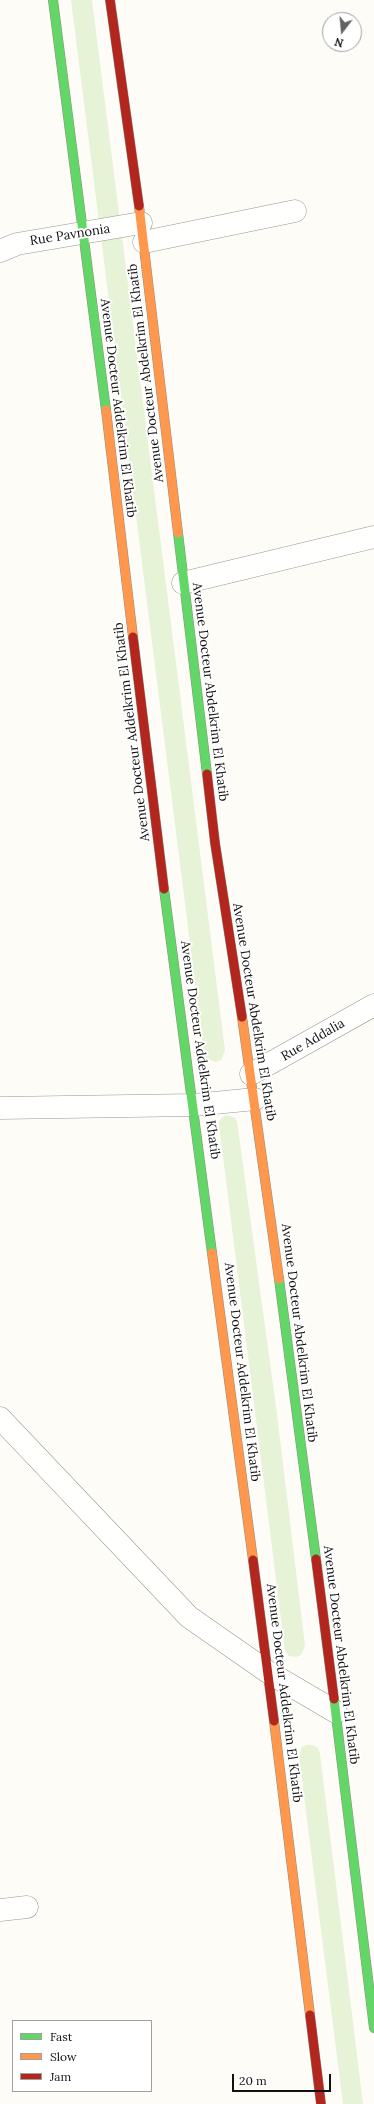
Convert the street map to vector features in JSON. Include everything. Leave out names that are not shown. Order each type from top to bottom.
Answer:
[{"type":"main road","name":"Avenue Docteur Addelkrim El Khatib","points":[[53,0],[104,395],[158,846],[194,1106],[268,1672],[321,2104]]},
{"type":"main road","name":"Avenue Docteur Abdelkrim El Khatib","points":[[110,0],[143,233],[170,458],[183,583],[215,843],[255,1099],[336,1712],[374,2028]]},
{"type":"street","name":"Rue Pavnonia","points":[[0,251],[17,244],[82,233],[143,233],[296,211]]},
{"type":"street","points":[[183,583],[374,537]]},
{"type":"street","name":"Rue Addalia","points":[[251,1074],[374,1005]]},
{"type":"street","points":[[0,1108],[194,1106],[255,1099]]},
{"type":"street","points":[[0,1418],[189,1617],[268,1672],[336,1712]]},
{"type":"street","points":[[0,1910],[27,1907]]},
{"type":"green space","points":[[71,0],[92,0],[225,1050],[221,1060],[216,1062],[206,1059],[204,1054]]},
{"type":"green space","points":[[225,1115],[234,1117],[237,1121],[277,1414],[305,1646],[301,1655],[296,1657],[289,1656],[285,1651],[219,1125],[219,1121]]},
{"type":"green space","points":[[313,1745],[318,1748],[320,1754],[363,2104],[343,2104],[299,1756],[302,1747]]},
{"type":"traffic: fast","points":[[53,0],[106,410]]},
{"type":"traffic: fast","points":[[178,533],[207,774]]},
{"type":"traffic: fast","points":[[164,889],[212,1253]]},
{"type":"traffic: fast","points":[[279,1279],[316,1559]]},
{"type":"traffic: fast","points":[[334,1699],[374,2028]]},
{"type":"traffic: slow","points":[[139,206],[178,533]]},
{"type":"traffic: slow","points":[[106,410],[133,637]]},
{"type":"traffic: slow","points":[[242,1017],[279,1279]]},
{"type":"traffic: slow","points":[[212,1253],[253,1560]]},
{"type":"traffic: slow","points":[[274,1721],[310,2015]]},
{"type":"traffic: jam","points":[[110,0],[139,206]]},
{"type":"traffic: jam","points":[[133,637],[164,889]]},
{"type":"traffic: jam","points":[[207,774],[215,843],[242,1017]]},
{"type":"traffic: jam","points":[[316,1559],[334,1699]]},
{"type":"traffic: jam","points":[[253,1560],[274,1721]]},
{"type":"traffic: jam","points":[[310,2015],[321,2104]]}]
